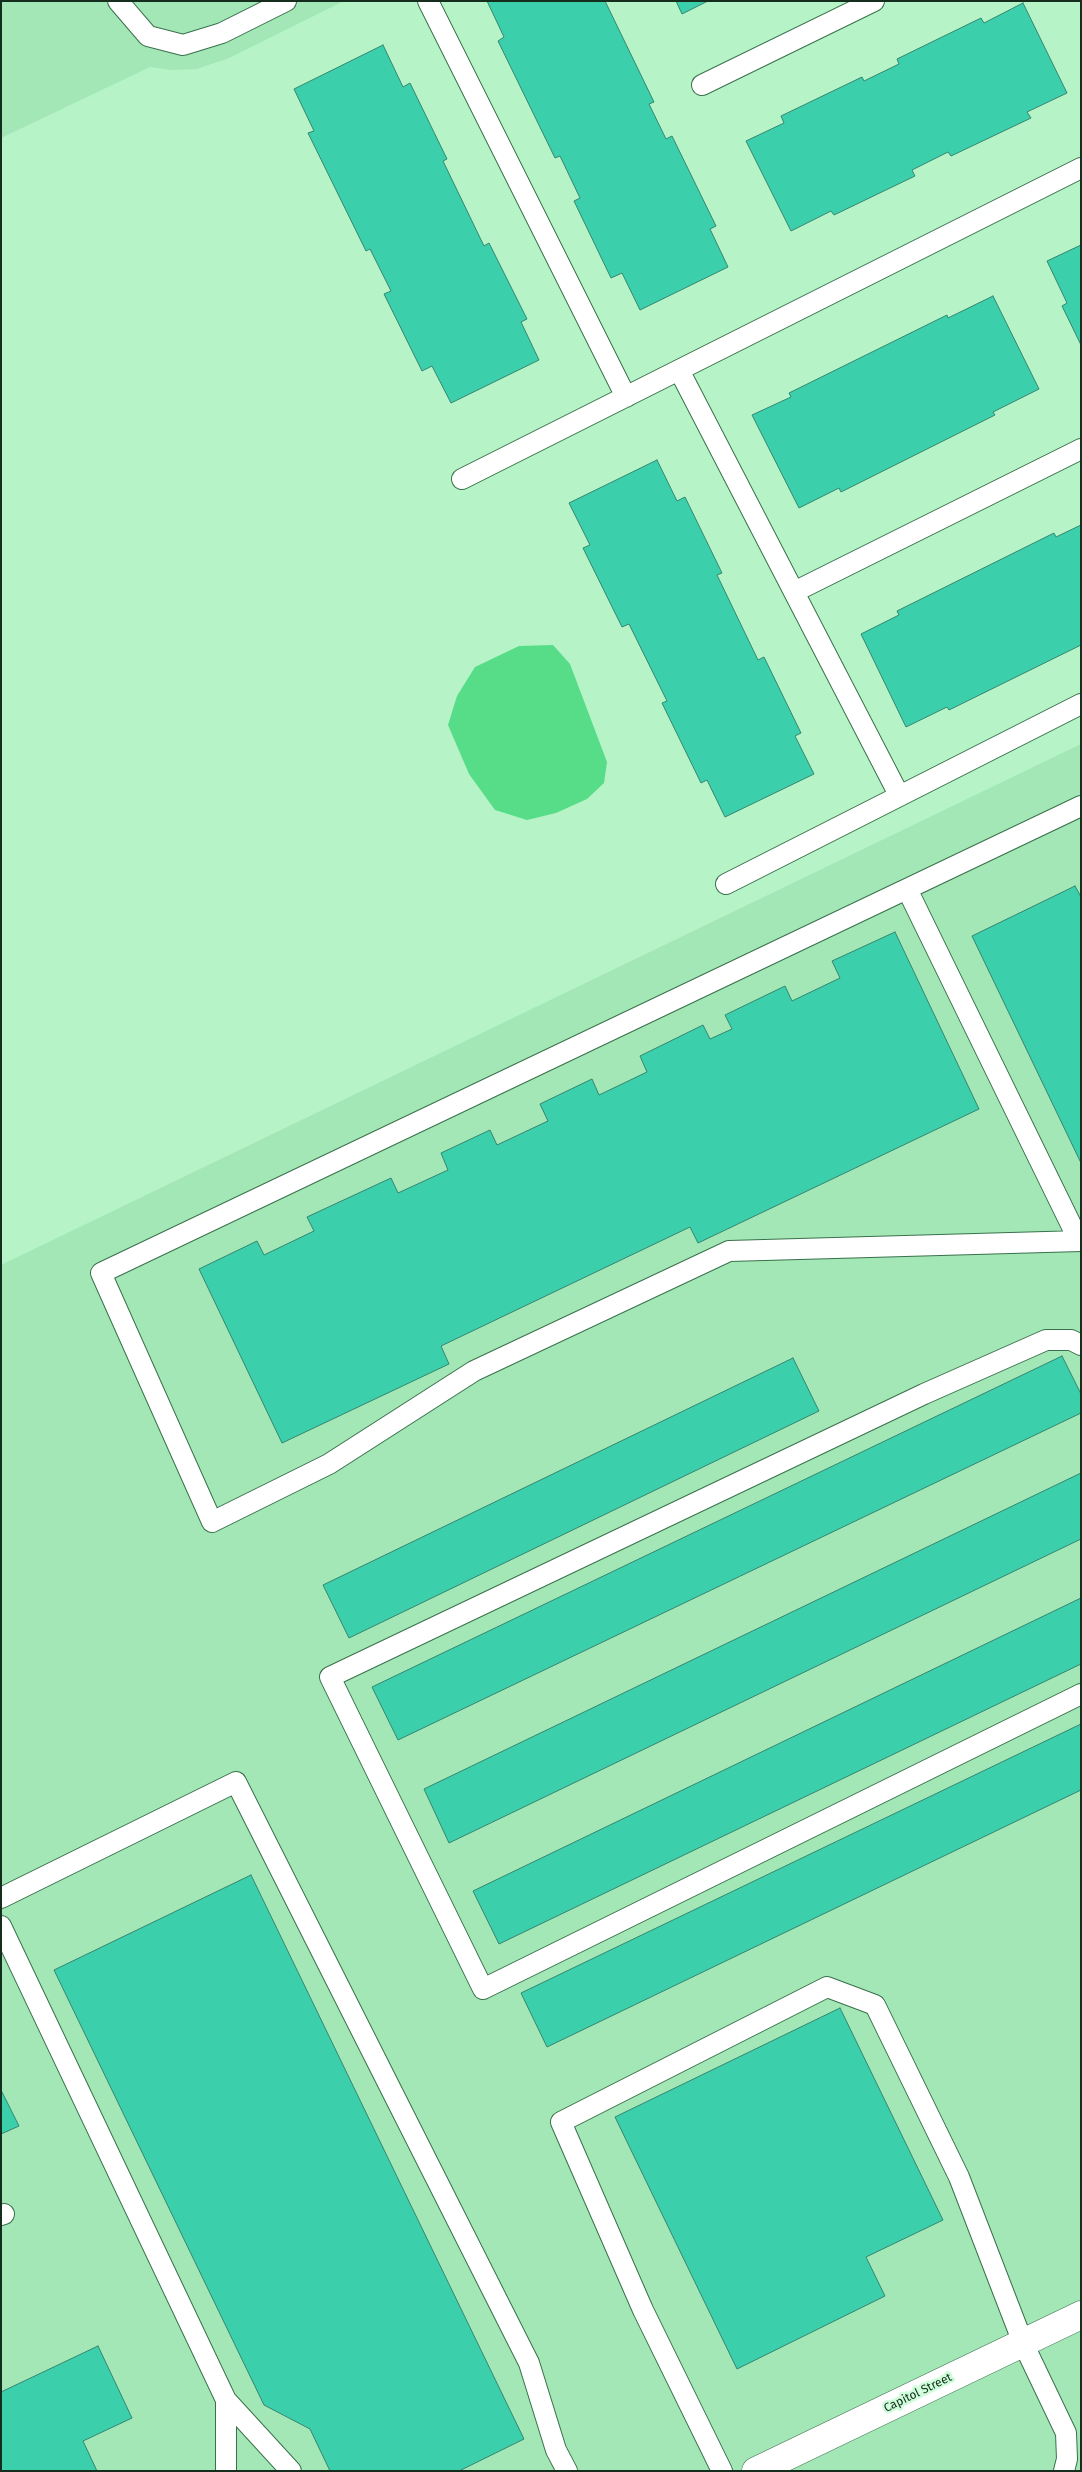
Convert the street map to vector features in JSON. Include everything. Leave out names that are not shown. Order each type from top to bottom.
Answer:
[{"type":"street","name":"Capitol Street","points":[[756,2471],[1081,2315]]},
{"type":"lane","points":[[118,1],[148,36],[183,45],[222,33],[286,1]]},
{"type":"lane","points":[[428,1],[626,397]]},
{"type":"lane","points":[[702,86],[874,1]]},
{"type":"lane","points":[[462,480],[1081,168]]},
{"type":"lane","points":[[678,370],[899,796]]},
{"type":"lane","points":[[794,592],[1081,448]]},
{"type":"lane","points":[[726,884],[1081,704]]},
{"type":"lane","points":[[907,889],[1080,1241],[729,1251],[474,1371],[329,1464],[212,1522],[101,1273],[1081,806]]},
{"type":"lane","points":[[1081,1345],[1071,1340],[1046,1340],[924,1394],[330,1677],[483,1989],[1081,1694]]},
{"type":"lane","points":[[1,1898],[236,1782],[528,2363],[556,2450],[567,2471]]},
{"type":"lane","points":[[1,1926],[226,2400],[291,2471]]},
{"type":"lane","points":[[722,2471],[643,2310],[561,2122],[827,1987],[875,2005],[958,2177],[1022,2343],[1066,2433],[1067,2459],[1064,2471]]},
{"type":"lane","points":[[226,2400],[226,2471]]},
{"type":"shaded area","points":[[1,1],[344,1],[229,58],[197,69],[172,70],[150,67],[1,138]]},
{"type":"shaded area","points":[[553,645],[570,664],[607,762],[604,783],[587,799],[556,813],[527,820],[495,810],[469,774],[448,725],[457,696],[475,667],[519,646]]},
{"type":"shaded area","points":[[1081,744],[1081,2471],[1,2471],[1,1265]]},
{"type":"building","points":[[487,1],[605,1],[654,102],[649,104],[666,139],[672,136],[716,226],[710,229],[728,267],[640,310],[622,273],[611,278],[574,201],[580,198],[560,156],[555,158],[498,41],[504,37]]},
{"type":"building","points":[[676,1],[708,1],[682,14]]},
{"type":"building","points":[[1023,3],[1067,93],[1027,112],[1031,118],[951,156],[948,152],[912,170],[915,176],[834,215],[831,211],[791,231],[746,141],[784,123],[781,116],[862,77],[864,81],[899,64],[897,59],[981,18],[984,23]]},
{"type":"building","points":[[383,45],[403,87],[410,83],[447,159],[443,161],[484,246],[489,243],[527,319],[521,322],[539,360],[451,403],[432,366],[422,371],[384,294],[391,291],[370,249],[366,251],[308,133],[314,131],[294,89]]},
{"type":"building","points":[[1081,245],[1081,345],[1062,306],[1067,303],[1047,261]]},
{"type":"building","points":[[993,296],[1039,389],[993,412],[995,415],[841,492],[839,488],[799,508],[752,415],[791,397],[789,393],[947,315],[948,318]]},
{"type":"building","points":[[657,460],[677,501],[685,497],[722,573],[717,575],[758,660],[764,657],[801,733],[795,736],[814,774],[725,817],[707,780],[701,783],[662,703],[667,701],[629,624],[622,627],[583,548],[590,545],[569,503]]},
{"type":"building","points":[[1081,525],[1081,645],[949,710],[947,707],[906,727],[861,634],[899,615],[897,611],[1054,533],[1056,537]]},
{"type":"building","points":[[1075,886],[1081,897],[1081,1163],[972,936]]},
{"type":"building","points":[[895,932],[979,1109],[698,1243],[690,1227],[441,1346],[449,1364],[282,1443],[199,1269],[257,1241],[264,1255],[314,1231],[307,1217],[391,1178],[398,1193],[448,1170],[441,1153],[490,1130],[497,1145],[548,1121],[540,1104],[592,1079],[599,1095],[647,1072],[640,1056],[703,1025],[710,1039],[732,1029],[725,1015],[785,986],[792,1001],[840,978],[832,961]]},
{"type":"building","points":[[1062,1356],[1081,1394],[1081,1413],[398,1740],[372,1687]]},
{"type":"building","points":[[793,1358],[819,1411],[349,1638],[323,1585]]},
{"type":"building","points":[[1081,1473],[1081,1539],[449,1843],[424,1789]]},
{"type":"building","points":[[1081,1598],[1081,1664],[499,1944],[473,1891]]},
{"type":"building","points":[[1081,1724],[1081,1790],[547,2047],[521,1993]]},
{"type":"building","points":[[251,1875],[524,2439],[459,2471],[330,2471],[310,2429],[264,2405],[54,1970]]},
{"type":"building","points":[[840,2008],[943,2220],[866,2257],[885,2296],[737,2369],[615,2117]]},
{"type":"building","points":[[1,2090],[19,2126],[1,2134]]},
{"type":"building","points":[[98,2346],[132,2418],[83,2441],[97,2471],[1,2471],[1,2392]]}]
